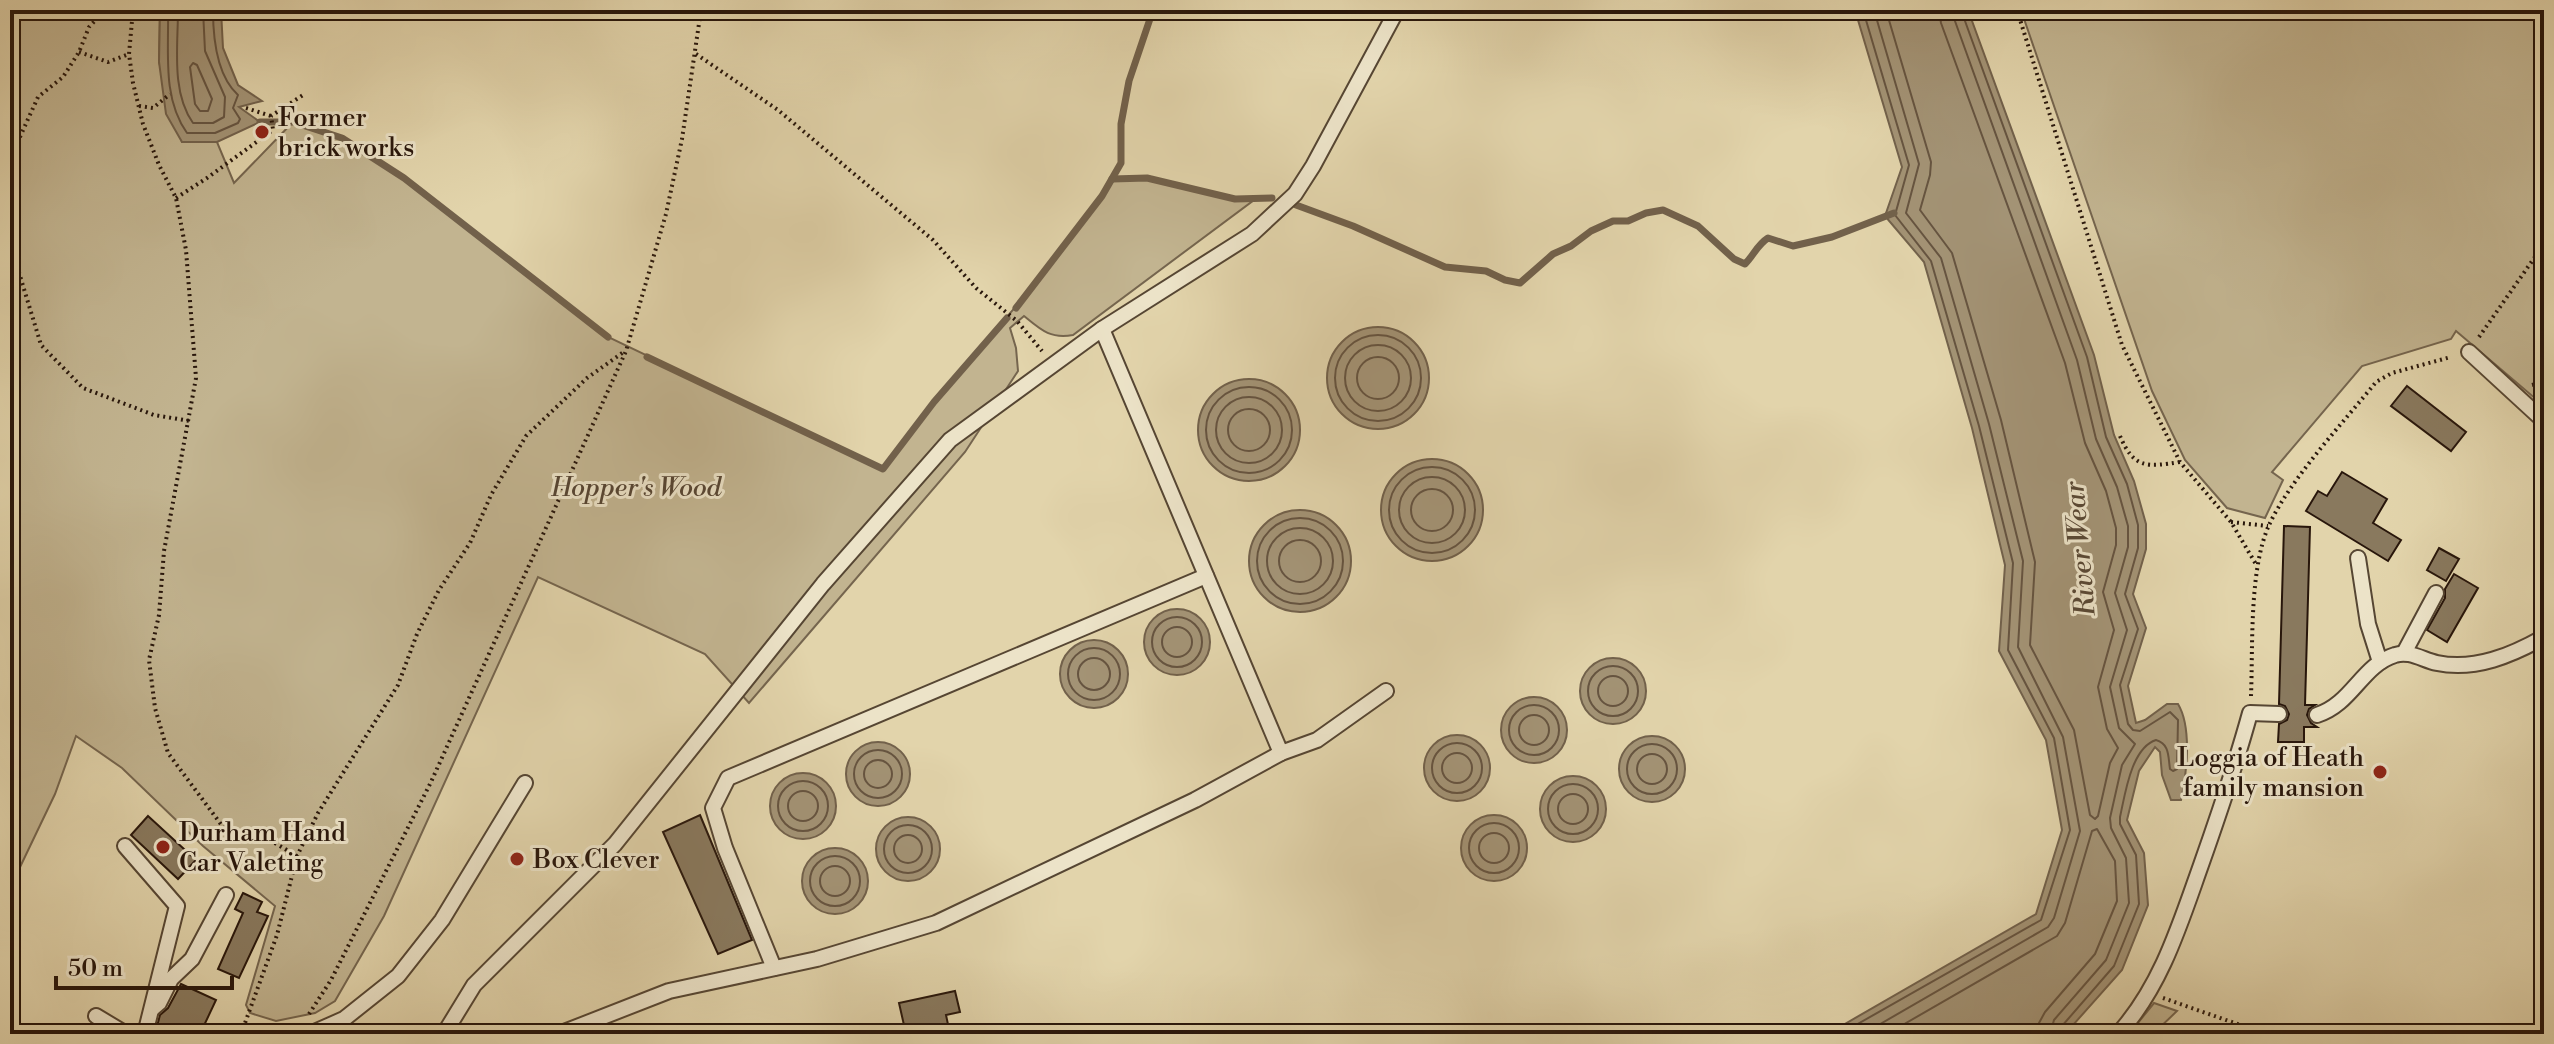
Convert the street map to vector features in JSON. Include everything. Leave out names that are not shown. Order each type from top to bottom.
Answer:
[{"type":"lane","points":[[444,1034],[474,985],[615,844],[823,584],[950,440],[1102,329],[1252,234],[1295,194],[1397,10]]},
{"type":"lane","points":[[1102,329],[1281,753]]},
{"type":"lane","points":[[2469,352],[2544,421]]},
{"type":"lane","points":[[2358,558],[2368,624],[2380,662]]},
{"type":"lane","points":[[774,968],[725,848],[713,808],[728,778],[1206,576]]},
{"type":"lane","points":[[2404,653],[2436,593]]},
{"type":"lane","points":[[2317,715],[2340,704],[2380,662],[2404,653],[2448,665],[2484,663],[2544,637]]},
{"type":"lane","points":[[559,1034],[669,991],[817,959],[936,923],[1195,800],[1281,753],[1317,740],[1386,691]]},
{"type":"lane","points":[[2118,1034],[2150,993],[2179,929],[2233,774],[2250,713],[2279,714]]},
{"type":"lane","points":[[307,1029],[344,1019],[398,976],[442,920],[525,783]]},
{"type":"lane","points":[[125,846],[177,906],[148,1011],[145,1034]]},
{"type":"lane","points":[[148,1011],[159,1003],[171,979],[192,959],[226,895]]},
{"type":"lane","points":[[96,1016],[126,1034]]},
{"type":"path","points":[[10,159],[38,97],[63,77],[79,52],[89,27],[105,10]]},
{"type":"path","points":[[133,10],[129,54],[139,106],[159,165],[176,198],[186,250],[196,378],[164,551],[159,615],[149,660],[155,708],[168,753],[223,827],[273,842],[297,856]]},
{"type":"path","points":[[307,1029],[431,782],[626,351],[666,214],[682,139],[701,10]]},
{"type":"path","points":[[2017,10],[2122,345],[2180,462],[2231,522],[2257,566]]},
{"type":"path","points":[[79,52],[108,62],[129,54]]},
{"type":"path","points":[[696,54],[778,110],[933,240],[976,288],[1017,321],[1054,366]]},
{"type":"path","points":[[139,106],[153,108],[170,94]]},
{"type":"path","points":[[271,116],[303,95]]},
{"type":"path","points":[[246,108],[271,116]]},
{"type":"path","points":[[176,198],[273,130],[271,116]]},
{"type":"path","points":[[10,243],[41,345],[83,388],[154,415],[190,421]]},
{"type":"path","points":[[2250,713],[2257,566],[2269,526],[2292,487],[2376,382],[2392,373],[2469,352],[2544,244]]},
{"type":"path","points":[[241,1034],[277,935],[297,856],[318,813],[398,685],[417,634],[439,590],[470,543],[491,495],[526,436],[587,378],[626,351]]},
{"type":"path","points":[[2120,436],[2127,454],[2140,464],[2180,462]]},
{"type":"path","points":[[2231,522],[2269,526]]},
{"type":"path","points":[[2150,993],[2266,1034]]},
{"type":"green space","name":"Hopper's Wood","points":[[10,10],[160,10],[159,62],[182,142],[217,142],[234,183],[293,122],[342,138],[404,178],[608,337],[882,468],[1061,253],[1112,179],[1147,178],[1235,199],[1254,200],[1073,335],[1052,334],[1024,316],[1010,328],[1018,371],[965,452],[749,703],[705,654],[538,577],[384,916],[335,1001],[315,1013],[276,1021],[250,1013],[246,1005],[275,906],[203,846],[122,768],[76,736],[55,794],[10,888]]},
{"type":"green space","points":[[2021,10],[2544,10],[2544,406],[2456,331],[2451,339],[2362,366],[2272,472],[2283,480],[2265,518],[2227,508],[2185,460],[2152,391]]},
{"type":"green space","points":[[2154,1003],[2177,1011],[2153,1034],[2129,1034]]},
{"type":"water","points":[[160,10],[221,10],[223,48],[238,85],[262,101],[239,107],[260,122],[217,142],[182,142],[166,114],[159,62]]},
{"type":"water","name":"River Wear","points":[[1855,10],[1968,10],[2094,355],[2114,435],[2134,481],[2146,524],[2146,549],[2133,594],[2146,628],[2128,686],[2136,723],[2167,704],[2178,704],[2187,738],[2183,789],[2181,800],[2171,800],[2162,775],[2160,752],[2155,747],[2139,771],[2127,820],[2144,853],[2148,905],[2122,970],[2065,1034],[1808,1034],[1843,1025],[2036,914],[2062,830],[2046,740],[1999,651],[2005,565],[1972,428],[1924,262],[1885,216],[1902,167]]},
{"type":"water","points":[[1378,327],[1398,331],[1414,342],[1425,358],[1429,378],[1425,398],[1414,414],[1398,425],[1378,429],[1358,425],[1342,414],[1331,398],[1327,378],[1331,358],[1342,342],[1358,331]]},
{"type":"water","points":[[1249,379],[1269,383],[1285,394],[1296,410],[1300,430],[1296,450],[1285,466],[1269,477],[1249,481],[1229,477],[1213,466],[1202,450],[1198,430],[1202,410],[1213,394],[1229,383]]},
{"type":"water","points":[[1432,459],[1452,463],[1468,474],[1479,490],[1483,510],[1479,530],[1468,546],[1452,557],[1432,561],[1412,557],[1396,546],[1385,530],[1381,510],[1385,490],[1396,474],[1412,463]]},
{"type":"water","points":[[1300,510],[1320,514],[1336,525],[1347,541],[1351,561],[1347,581],[1336,597],[1320,608],[1300,612],[1280,608],[1264,597],[1253,581],[1249,561],[1253,541],[1264,525],[1280,514]]},
{"type":"water","points":[[1177,609],[1190,612],[1200,619],[1207,629],[1210,642],[1207,655],[1200,665],[1190,672],[1177,675],[1164,672],[1154,665],[1147,655],[1144,642],[1147,629],[1154,619],[1164,612]]},
{"type":"water","points":[[1094,640],[1118,650],[1128,674],[1118,698],[1094,708],[1070,698],[1060,674],[1070,650]]},
{"type":"water","points":[[1613,658],[1626,660],[1641,673],[1646,691],[1644,704],[1631,719],[1613,724],[1600,722],[1585,709],[1580,691],[1582,678],[1595,663]]},
{"type":"water","points":[[1534,697],[1547,699],[1562,712],[1567,730],[1565,743],[1552,758],[1534,763],[1521,761],[1506,748],[1501,730],[1503,717],[1516,702]]},
{"type":"water","points":[[1457,735],[1470,737],[1485,750],[1490,768],[1488,781],[1475,796],[1457,801],[1444,799],[1429,786],[1424,768],[1426,755],[1439,740]]},
{"type":"water","points":[[1652,736],[1665,738],[1680,751],[1685,769],[1683,782],[1670,797],[1652,802],[1639,800],[1624,787],[1619,769],[1621,756],[1634,741]]},
{"type":"water","points":[[878,742],[901,751],[910,774],[901,797],[878,806],[855,797],[846,774],[855,751]]},
{"type":"water","points":[[796,773],[810,773],[822,778],[831,787],[836,806],[834,819],[827,830],[810,839],[796,839],[784,834],[775,825],[770,813],[770,799],[775,787],[784,778]]},
{"type":"water","points":[[1573,776],[1586,778],[1601,791],[1606,809],[1604,822],[1591,837],[1573,842],[1560,840],[1545,827],[1540,809],[1542,796],[1555,781]]},
{"type":"water","points":[[1494,815],[1507,817],[1522,830],[1527,848],[1525,861],[1512,876],[1494,881],[1481,879],[1466,866],[1461,848],[1463,835],[1476,820]]},
{"type":"water","points":[[908,817],[920,819],[931,826],[938,837],[938,861],[931,872],[920,879],[908,881],[896,879],[885,872],[878,861],[876,849],[878,837],[885,826],[896,819]]},
{"type":"water","points":[[841,848],[859,857],[866,868],[866,894],[859,905],[848,912],[829,914],[811,905],[804,894],[802,875],[811,857],[822,850]]},
{"type":"building","points":[[2407,386],[2466,432],[2451,451],[2391,406]]},
{"type":"building","points":[[2342,472],[2387,499],[2373,523],[2401,540],[2388,561],[2306,511],[2318,491],[2327,496]]},
{"type":"building","points":[[2284,526],[2310,527],[2305,705],[2315,705],[2307,715],[2317,727],[2304,727],[2304,742],[2278,742],[2279,724],[2287,720],[2289,714],[2285,706],[2279,704]]},
{"type":"building","points":[[2439,548],[2459,559],[2446,581],[2427,570]]},
{"type":"building","points":[[2454,574],[2478,588],[2447,642],[2427,630]]},
{"type":"building","points":[[700,815],[752,940],[718,954],[663,832]]},
{"type":"building","name":"Durham Hand Car Valeting","points":[[148,816],[196,860],[178,879],[131,835]]},
{"type":"building","points":[[243,893],[262,902],[257,912],[268,916],[239,978],[218,969],[243,913],[235,909]]},
{"type":"building","points":[[181,984],[216,1000],[200,1034],[155,1034],[160,1015],[168,1008]]},
{"type":"building","points":[[955,991],[960,1012],[946,1015],[950,1034],[906,1034],[899,1003]]},
{"type":"waterway","points":[[1016,308],[1102,196],[1121,163],[1121,124],[1129,81],[1153,10]]},
{"type":"waterway","points":[[260,122],[293,122],[342,138],[404,178],[608,337]]},
{"type":"waterway","points":[[1112,179],[1147,178],[1235,199],[1272,198]]},
{"type":"waterway","points":[[1296,205],[1353,226],[1445,267],[1486,271],[1520,283],[1553,254],[1571,246],[1591,231],[1613,221],[1628,221],[1646,213],[1663,210],[1698,226],[1734,259],[1745,264],[1768,238],[1793,246],[1832,237],[1894,213]]},
{"type":"waterway","points":[[647,357],[883,469],[934,402],[1007,318]]},
{"type":"place","name":"Former brick works","points":[[262,132]]},
{"type":"place","name":"Loggia of Heath family mansion","points":[[2380,772]]},
{"type":"place","name":"Durham Hand Car Valeting","points":[[163,847]]},
{"type":"place","name":"Box Clever","points":[[517,859]]}]
